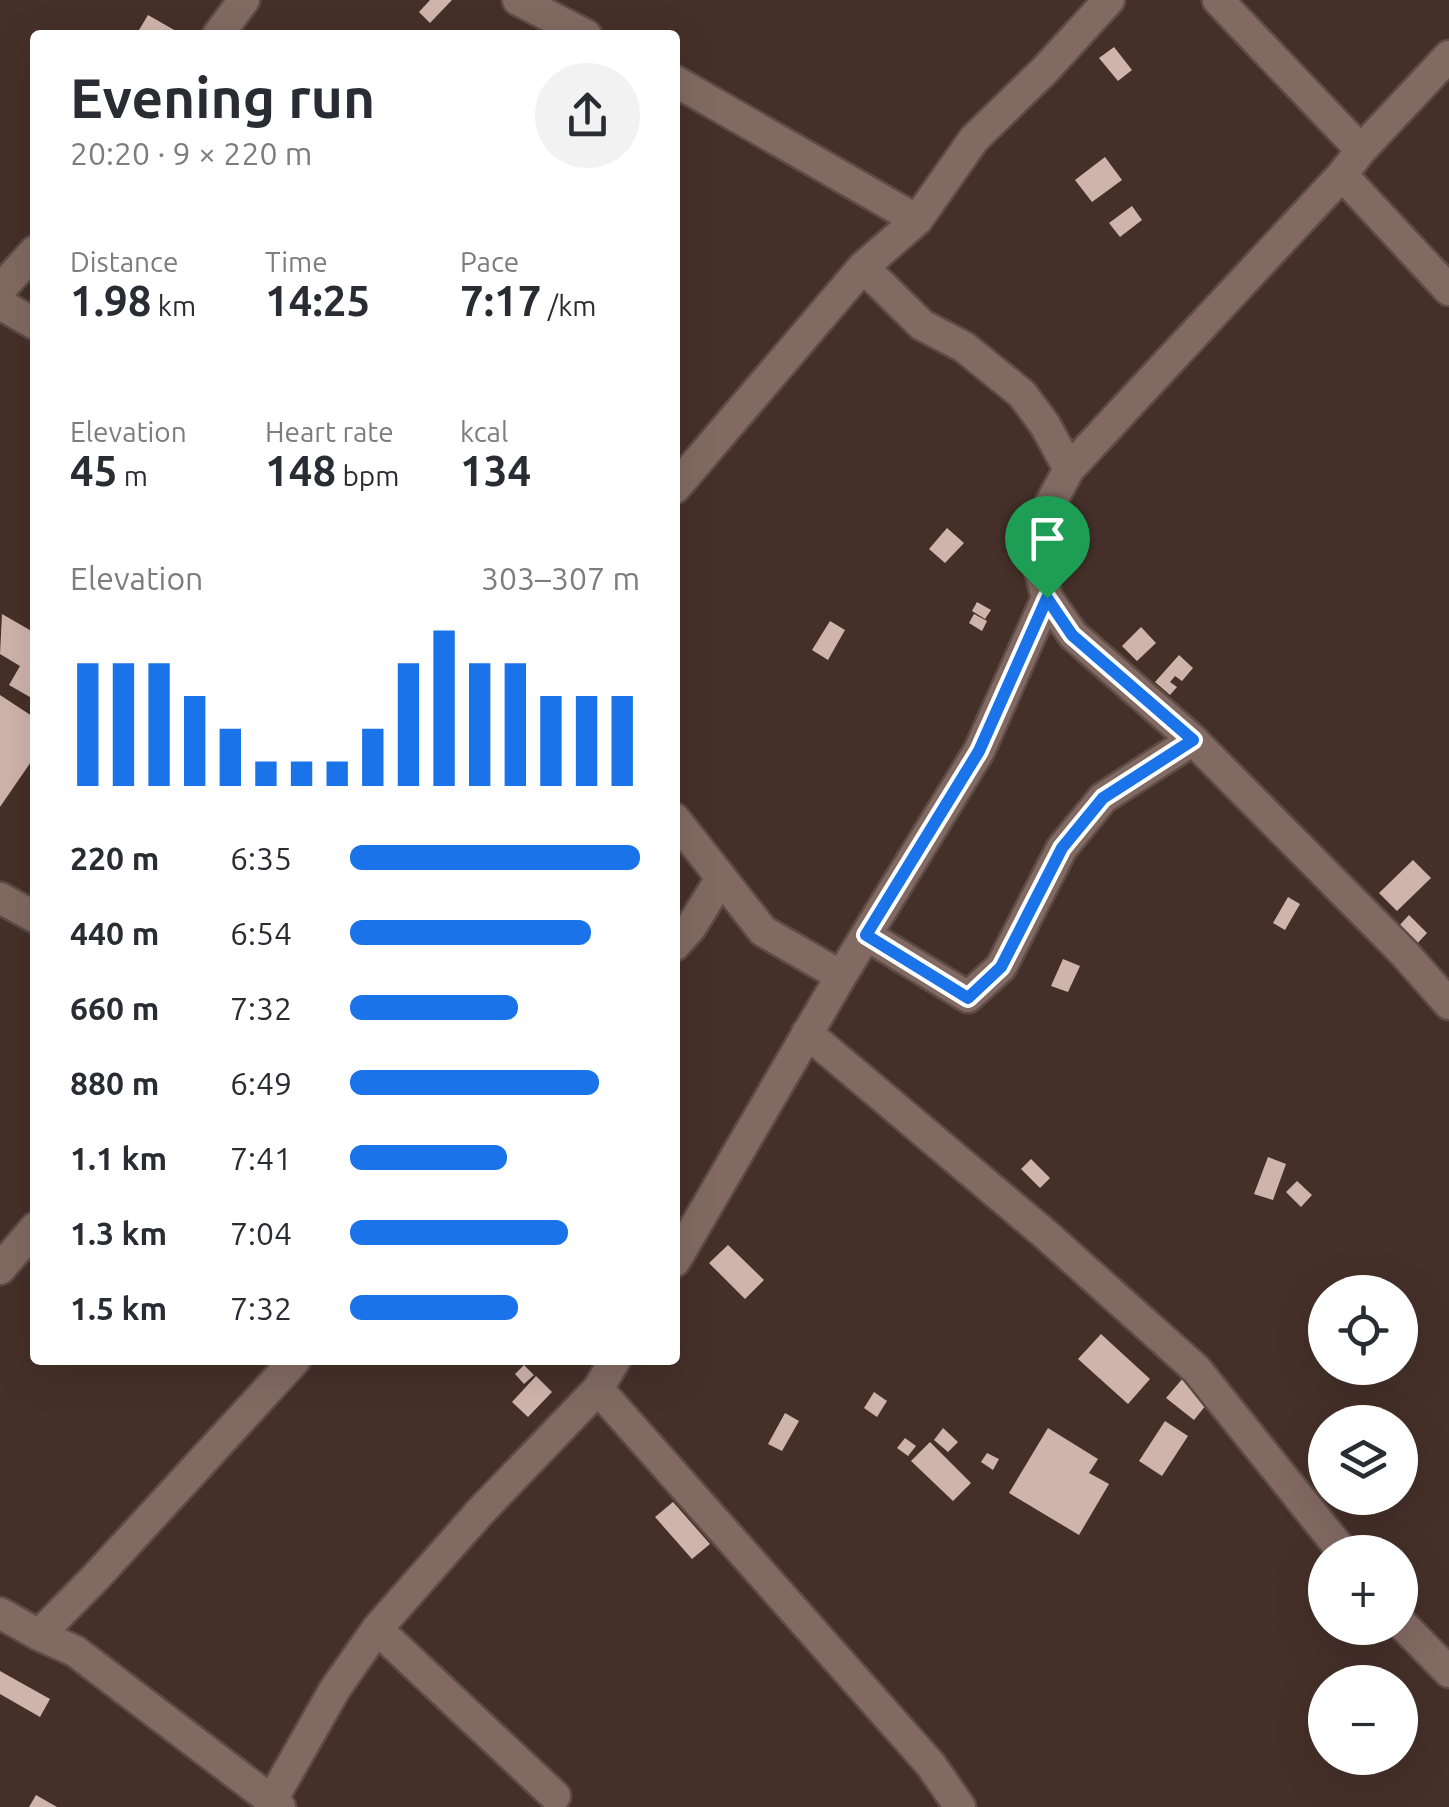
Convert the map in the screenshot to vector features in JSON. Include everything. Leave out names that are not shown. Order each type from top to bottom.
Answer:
[{"type":"street","points":[[222,30],[244,0]]},
{"type":"street","points":[[518,0],[576,30]]},
{"type":"street","points":[[680,482],[863,267],[917,220],[974,138],[1110,0]]},
{"type":"street","points":[[1218,0],[1362,150]]},
{"type":"street","points":[[1449,56],[1069,470],[1037,534],[1047,598],[1072,635],[1193,740],[1392,940],[1449,1004]]},
{"type":"street","points":[[680,84],[917,220]]},
{"type":"street","points":[[1342,175],[1449,290]]},
{"type":"street","points":[[0,290],[30,256]]},
{"type":"street","points":[[863,267],[922,325],[964,347],[1022,394],[1046,425],[1069,470]]},
{"type":"street","points":[[0,304],[30,321]]},
{"type":"street","points":[[680,1252],[807,1033],[979,751],[1047,598]]},
{"type":"street","points":[[866,935],[968,998],[1001,967],[1062,848],[1103,798],[1193,740]]},
{"type":"street","points":[[680,826],[763,931],[841,976]]},
{"type":"street","points":[[680,939],[720,878]]},
{"type":"street","points":[[0,898],[30,913]]},
{"type":"street","points":[[807,1033],[1044,1233],[1196,1369],[1329,1535]]},
{"type":"street","points":[[0,1269],[30,1234]]},
{"type":"street","points":[[39,1636],[290,1365]]},
{"type":"street","points":[[0,1612],[75,1652],[276,1803],[335,1689],[378,1629],[480,1512],[598,1389],[613,1365]]},
{"type":"street","points":[[598,1389],[931,1765],[960,1807]]},
{"type":"street","points":[[378,1629],[555,1796]]},
{"type":"street","points":[[1418,1640],[1449,1672]]},
{"type":"building","points":[[430,0],[452,0],[430,23],[419,12]]},
{"type":"building","points":[[148,15],[174,30],[139,30]]},
{"type":"building","points":[[1114,47],[1132,70],[1118,81],[1099,58]]},
{"type":"building","points":[[1105,157],[1122,180],[1092,202],[1075,180]]},
{"type":"building","points":[[1132,206],[1142,220],[1120,237],[1109,223]]},
{"type":"building","points":[[947,528],[964,543],[945,563],[929,549]]},
{"type":"building","points":[[977,602],[991,610],[985,619],[972,611]]},
{"type":"building","points":[[2,614],[30,630],[30,697],[9,685],[20,666],[0,654]]},
{"type":"building","points":[[974,614],[987,621],[982,631],[969,623]]},
{"type":"building","points":[[830,621],[845,630],[828,660],[812,650]]},
{"type":"building","points":[[1141,627],[1156,643],[1137,661],[1122,646]]},
{"type":"building","points":[[1179,655],[1193,668],[1182,681],[1175,676],[1170,682],[1177,687],[1170,695],[1155,682]]},
{"type":"building","points":[[0,695],[30,715],[30,763],[0,807]]},
{"type":"building","points":[[1413,860],[1431,878],[1397,911],[1379,893]]},
{"type":"building","points":[[1288,897],[1300,904],[1285,930],[1273,923]]},
{"type":"building","points":[[1409,915],[1427,933],[1415,946],[1397,928]]},
{"type":"building","points":[[1063,959],[1080,966],[1068,992],[1051,986]]},
{"type":"building","points":[[1268,1157],[1286,1164],[1273,1200],[1254,1194]]},
{"type":"building","points":[[1031,1159],[1050,1178],[1040,1188],[1021,1169]]},
{"type":"building","points":[[1297,1181],[1312,1195],[1301,1207],[1286,1192]]},
{"type":"building","points":[[728,1245],[764,1280],[745,1299],[709,1263]]},
{"type":"building","points":[[1101,1334],[1150,1379],[1128,1404],[1078,1359]]},
{"type":"building","points":[[524,1365],[534,1375],[524,1384],[515,1374]]},
{"type":"building","points":[[536,1376],[552,1392],[528,1417],[512,1402]]},
{"type":"building","points":[[1184,1377],[1211,1399],[1194,1420],[1166,1398]]},
{"type":"building","points":[[874,1392],[887,1401],[877,1417],[864,1408]]},
{"type":"building","points":[[785,1413],[799,1421],[782,1451],[768,1444]]},
{"type":"building","points":[[1165,1421],[1188,1436],[1162,1476],[1139,1461]]},
{"type":"building","points":[[943,1428],[958,1442],[948,1452],[934,1440]]},
{"type":"building","points":[[1048,1428],[1098,1459],[1089,1473],[1109,1484],[1079,1535],[1009,1493]]},
{"type":"building","points":[[905,1438],[916,1446],[908,1456],[897,1448]]},
{"type":"building","points":[[930,1442],[971,1483],[953,1501],[911,1461]]},
{"type":"building","points":[[987,1453],[999,1459],[993,1470],[981,1462]]},
{"type":"building","points":[[673,1502],[710,1544],[692,1559],[655,1517]]},
{"type":"building","points":[[0,1671],[50,1699],[40,1717],[0,1694]]},
{"type":"building","points":[[36,1795],[57,1807],[29,1807]]},
{"type":"route","points":[[1047,598],[1072,635],[1193,740],[1103,798],[1062,848],[1001,967],[968,998],[866,935],[979,751],[1047,598]]}]
